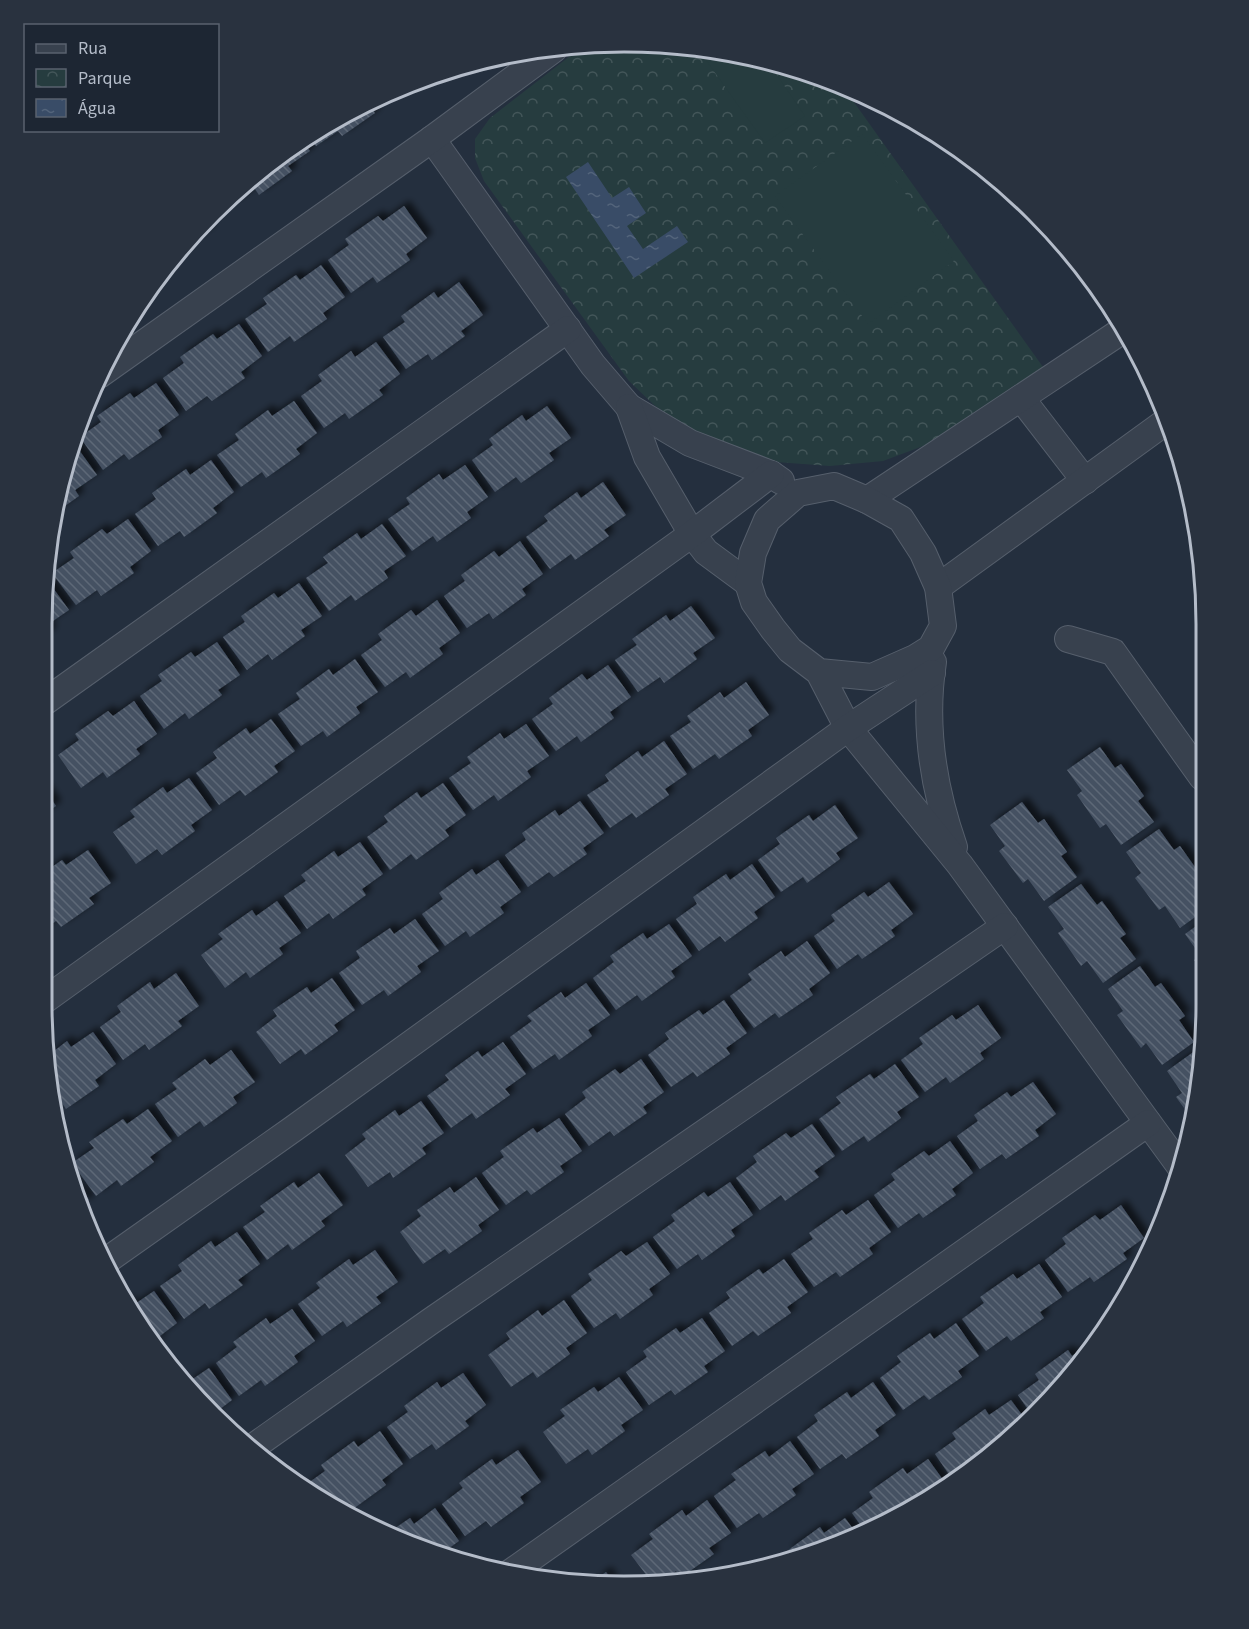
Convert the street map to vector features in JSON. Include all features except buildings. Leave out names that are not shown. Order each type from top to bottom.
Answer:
[{"type":"street","points":[[116,363],[432,139],[541,58]]},
{"type":"street","points":[[432,139],[593,364],[629,407],[690,443],[771,474],[798,494]]},
{"type":"street","points":[[52,697],[568,329]]},
{"type":"street","points":[[867,500],[1117,334]]},
{"type":"street","points":[[1021,398],[1085,481]]},
{"type":"street","points":[[629,407],[647,457],[693,534],[706,552],[748,583]]},
{"type":"street","points":[[938,586],[1160,426]]},
{"type":"street","points":[[52,995],[693,534],[771,474]]},
{"type":"street","points":[[960,865],[941,810],[931,756],[928,707],[932,673],[943,626],[938,586],[923,553],[901,519],[867,500],[834,486],[798,494],[767,520],[753,553],[748,583],[754,602],[790,650],[819,672],[848,728],[960,865],[1175,1160]]},
{"type":"street","points":[[819,672],[872,677],[932,648],[943,626]]},
{"type":"street","points":[[1068,639],[1113,652],[1196,769]]},
{"type":"street","points":[[111,1257],[293,1129],[848,728],[932,673]]},
{"type":"street","points":[[258,1444],[431,1321],[1005,926]]},
{"type":"street","points":[[518,1567],[1148,1123]]},
{"type":"green space","points":[[624,52],[699,57],[736,63],[808,83],[853,100],[1043,367],[978,415],[926,445],[883,461],[830,466],[776,462],[688,430],[654,405],[629,381],[484,181],[475,158],[475,139],[490,118],[571,55]]},
{"type":"green space","points":[[706,60],[736,63],[775,73],[805,116],[765,143]]},
{"type":"green space","points":[[862,134],[954,261],[868,324],[775,196]]},
{"type":"water","points":[[588,162],[612,198],[629,187],[646,213],[627,226],[643,249],[677,226],[688,242],[634,278],[566,177]]}]
